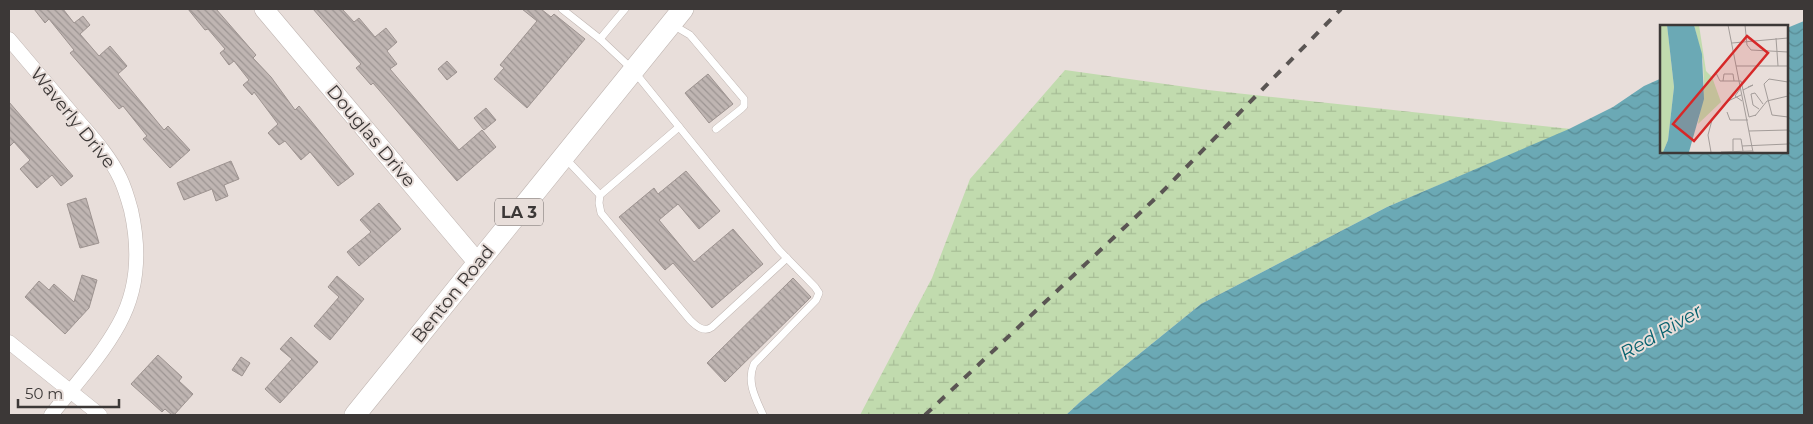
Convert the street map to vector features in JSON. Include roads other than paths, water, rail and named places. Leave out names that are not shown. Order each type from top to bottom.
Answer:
[{"type":"main road","name":"Benton Road","points":[[355,415],[677,16]]},
{"type":"street","name":"Douglas Drive","points":[[264,9],[478,263]]},
{"type":"street","name":"Waverly Drive","points":[[9,39],[83,126],[121,178],[138,250],[137,270],[127,307],[110,340],[51,415]]},
{"type":"street","points":[[9,342],[100,415]]},
{"type":"lane","points":[[562,9],[600,39],[633,70],[787,258],[819,293],[816,300],[754,364],[750,373],[752,386],[763,415]]},
{"type":"lane","points":[[600,39],[625,9]]},
{"type":"lane","points":[[677,16],[690,35],[744,99],[744,106],[716,129]]},
{"type":"lane","points":[[679,127],[600,195],[601,213],[690,320],[699,328],[709,329],[712,327],[787,258]]},
{"type":"lane","points":[[564,156],[600,195]]},
{"type":"water","name":"Red River","points":[[1804,21],[1804,415],[1066,415],[1201,304],[1387,207],[1569,129],[1613,107],[1644,86],[1660,79],[1660,152],[1788,152],[1788,28]]},
{"type":"railway","points":[[925,415],[1160,194],[1341,9]]}]
